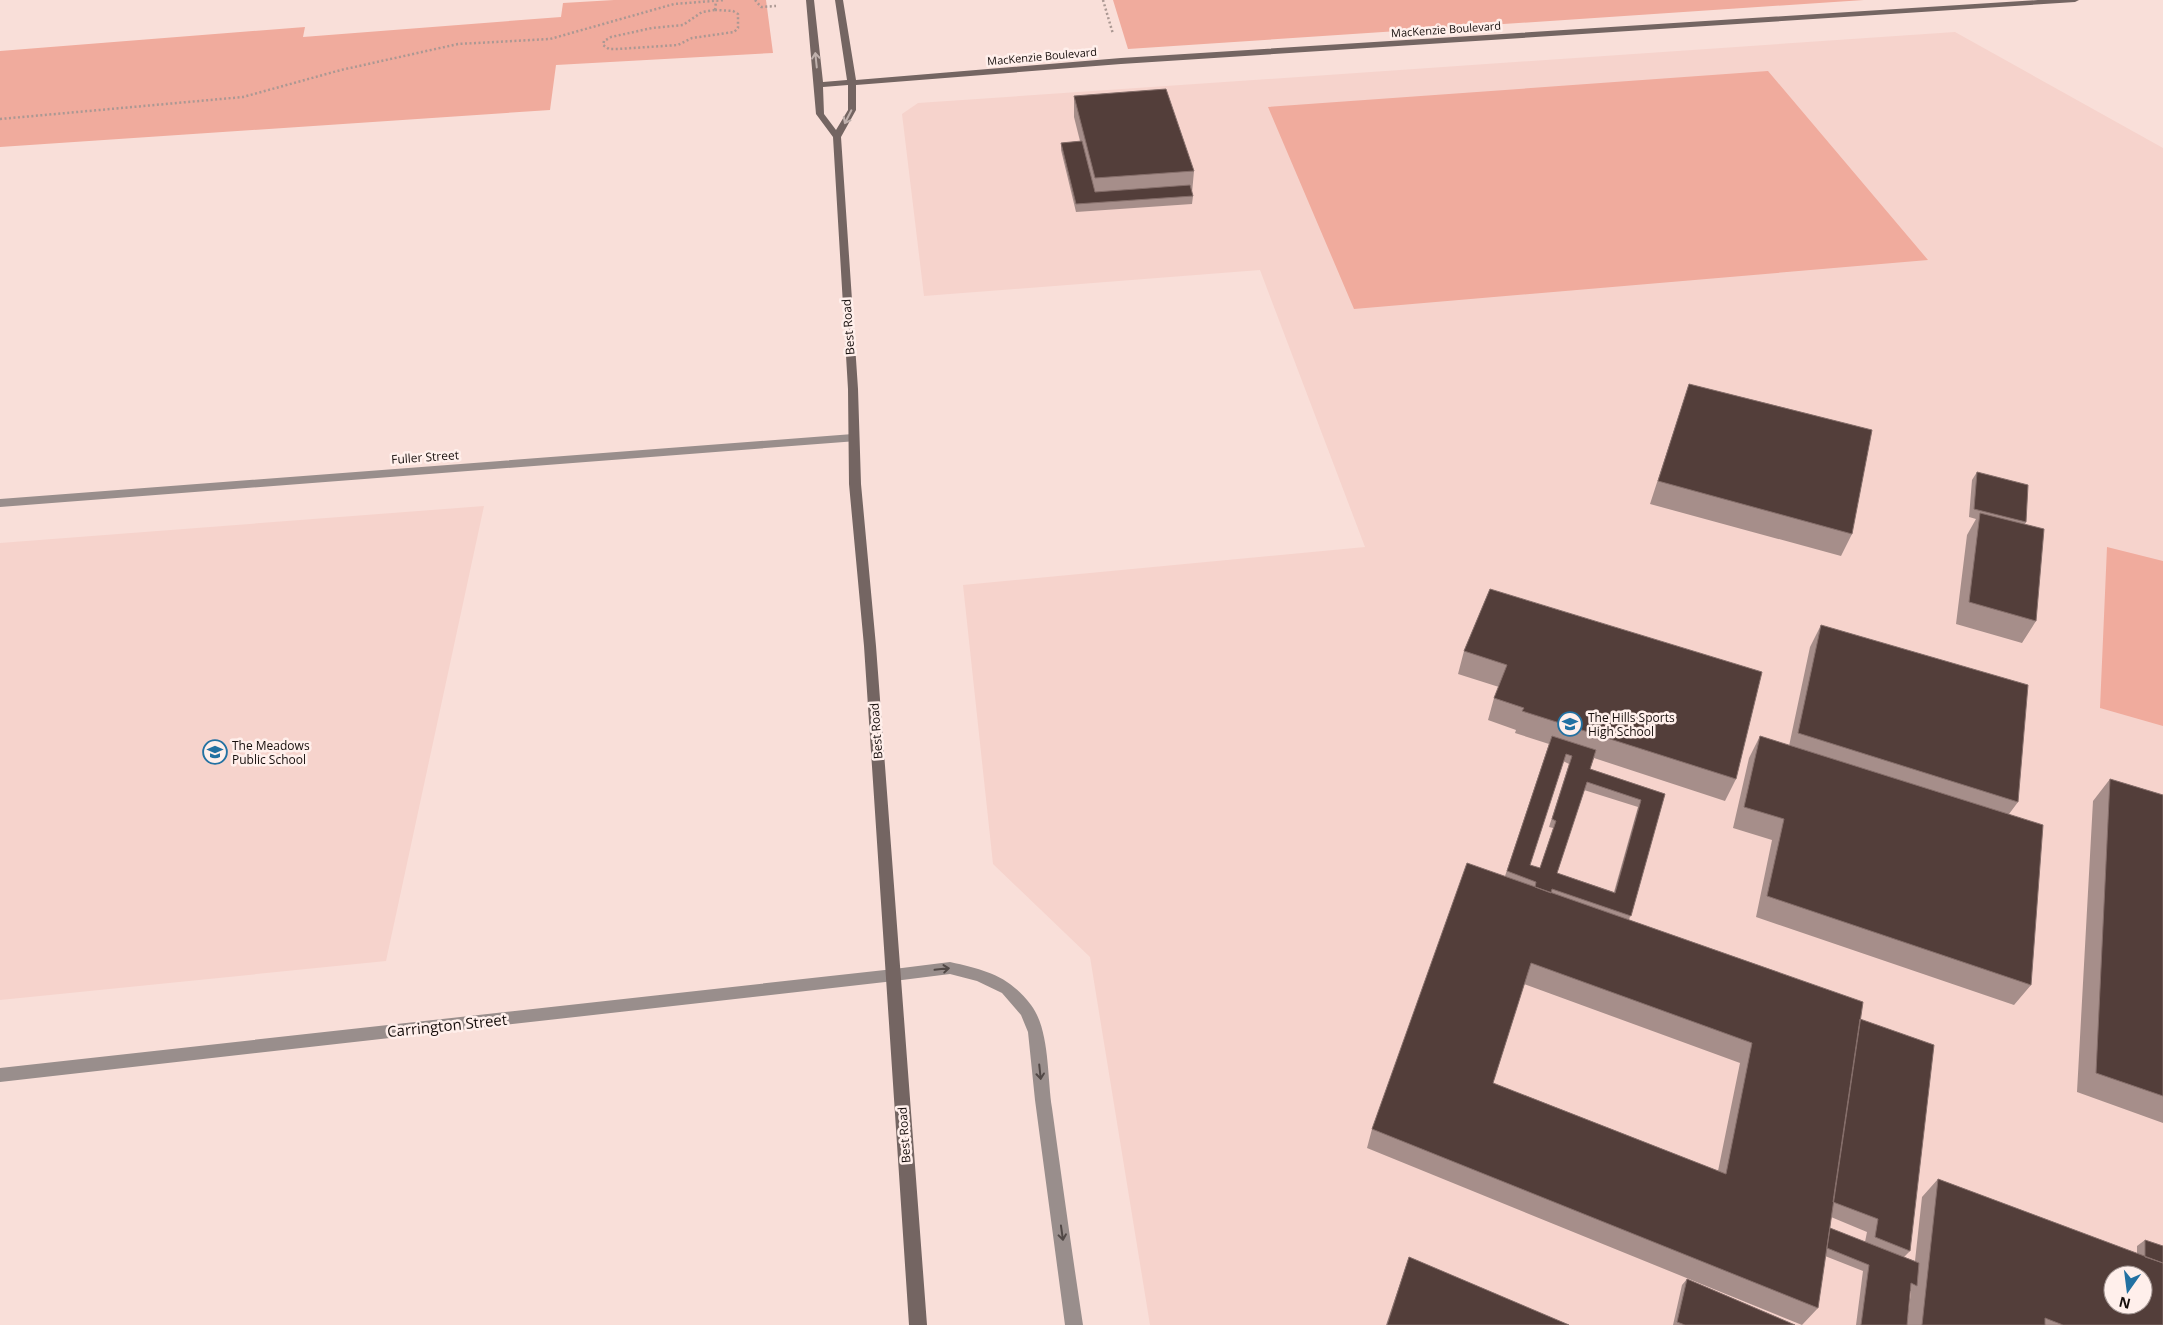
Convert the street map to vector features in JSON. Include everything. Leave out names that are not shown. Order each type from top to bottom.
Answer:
[{"type":"main road","points":[[810,0],[819,85],[820,114],[838,137],[852,110],[852,82],[839,0]]},
{"type":"main road","name":"MacKenzie Boulevard","points":[[819,85],[1121,61],[2075,0]]},
{"type":"main road","name":"Best Road","points":[[838,137],[853,389],[853,438],[894,975],[918,1325]]},
{"type":"street","name":"Fuller Street","points":[[0,503],[853,438]]},
{"type":"street","name":"Carrington Street","points":[[0,1075],[950,968],[980,975],[1007,988],[1027,1011],[1036,1032],[1074,1325]]},
{"type":"path","points":[[0,119],[243,97],[341,70],[458,44],[550,39],[674,4],[725,0]]},
{"type":"path","points":[[755,0],[761,7],[776,6]]},
{"type":"path","points":[[715,10],[716,1]]},
{"type":"path","points":[[715,10],[733,10],[738,14],[738,28],[734,32],[692,38],[678,45],[618,49],[609,49],[603,45],[604,41],[611,37],[652,28],[683,25],[702,12],[715,10]]},
{"type":"shaded area","points":[[614,0],[766,0],[773,53],[556,65],[550,110],[0,147],[0,51],[305,27],[303,37],[561,17],[563,3]]},
{"type":"shaded area","points":[[1113,0],[1864,0],[1128,49]]},
{"type":"shaded area","name":"The Hills Sports High School","points":[[1955,32],[2163,148],[2163,1325],[1150,1325],[1090,957],[993,864],[963,585],[1365,547],[1260,270],[924,296],[902,114],[918,103]]},
{"type":"shaded area","points":[[1768,71],[1928,260],[1354,309],[1268,107]]},
{"type":"shaded area","name":"The Meadows Public School","points":[[484,506],[386,961],[0,1000],[0,543]]},
{"type":"shaded area","points":[[2107,547],[2163,561],[2163,726],[2100,708]]},
{"type":"building","points":[[1166,89],[1194,171],[1095,178],[1074,96]]},
{"type":"building","points":[[1082,141],[1095,192],[1190,185],[1193,196],[1076,204],[1061,143]]},
{"type":"building","points":[[1689,384],[1872,430],[1852,534],[1658,481]]},
{"type":"building","points":[[1977,472],[2028,485],[2026,522],[1974,509]]},
{"type":"building","points":[[1980,513],[2044,529],[2036,621],[1969,602]]},
{"type":"building","points":[[1490,589],[1762,672],[1736,779],[1522,711],[1524,708],[1494,698],[1507,665],[1464,651]]},
{"type":"building","points":[[1821,625],[2028,685],[2018,802],[1798,733]]},
{"type":"building","points":[[1552,736],[1596,750],[1590,769],[1665,794],[1631,916],[1552,889],[1551,893],[1535,887],[1536,882],[1507,871]],"holes":[[[1566,754],[1572,756],[1552,819],[1556,821],[1540,868],[1530,865]],[[1587,782],[1641,800],[1615,893],[1557,873]]]},
{"type":"building","points":[[1760,736],[2043,825],[2031,985],[1767,896],[1784,819],[1744,807]]},
{"type":"building","points":[[2110,779],[2163,795],[2163,1096],[2096,1073]]},
{"type":"building","points":[[1467,863],[1863,1002],[1818,1308],[1372,1129]],"holes":[[[1531,963],[1752,1043],[1726,1174],[1493,1083]]]},
{"type":"building","points":[[1860,1019],[1934,1045],[1910,1251],[1875,1237],[1878,1219],[1833,1202]]},
{"type":"building","points":[[1938,1179],[2163,1263],[2163,1325],[2063,1325],[2045,1318],[2045,1325],[1922,1325]]},
{"type":"building","points":[[1830,1228],[1919,1263],[1917,1286],[1911,1283],[1907,1325],[1861,1325],[1869,1265],[1827,1248]]},
{"type":"building","points":[[2145,1240],[2163,1246],[2163,1263],[2145,1257]]},
{"type":"building","points":[[1409,1257],[1569,1325],[1387,1325]]},
{"type":"building","points":[[1687,1279],[1795,1325],[1685,1325],[1677,1322]]},
{"type":"place","name":"The Hills Sports High School","points":[[1570,724]]},
{"type":"place","name":"The Meadows Public School","points":[[215,752]]}]
